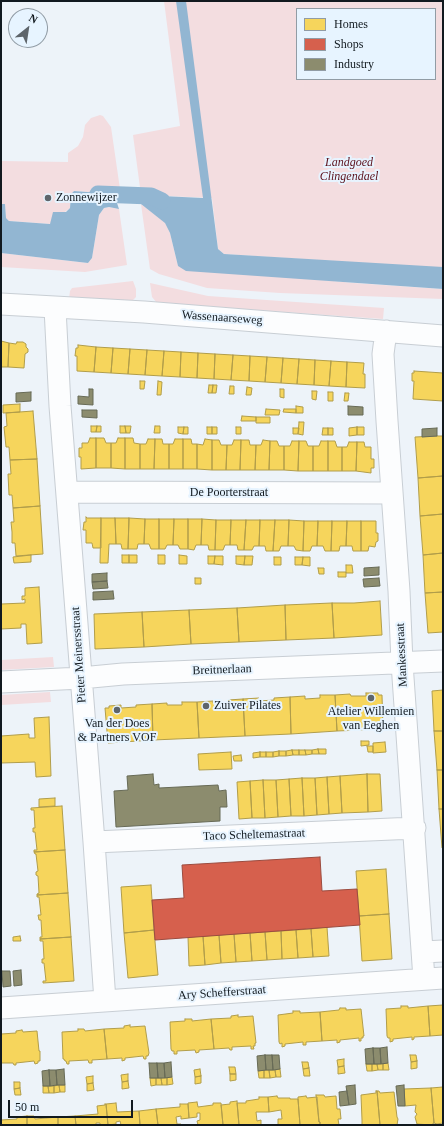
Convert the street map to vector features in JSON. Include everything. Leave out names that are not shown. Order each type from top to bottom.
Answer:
[{"type":"street","name":"Wassenaarseweg","points":[[1,304],[152,313],[386,330],[443,336]]},
{"type":"street","name":"Pieter Meinersstraat","points":[[55,308],[59,399],[68,492],[105,1001]]},
{"type":"street","name":"Mankesstraat","points":[[386,330],[383,354],[391,493],[399,591],[402,663],[422,952],[434,979]]},
{"type":"street","name":"De Poorterstraat","points":[[68,492],[391,493]]},
{"type":"street","name":"Breitnerlaan","points":[[1,682],[81,678],[123,674],[443,661]]},
{"type":"street","name":"Taco Scheltemastraat","points":[[94,842],[414,828]]},
{"type":"street","points":[[422,952],[443,951]]},
{"type":"street","name":"Ary Schefferstraat","points":[[1,1008],[434,979]]},
{"type":"green space","name":"Landgoed Clingendael","points":[[164,1],[443,1],[443,268],[224,254],[218,249],[212,198],[141,195],[133,135],[180,126]]},
{"type":"green space","points":[[100,115],[103,116],[111,127],[120,189],[114,194],[74,191],[71,194],[70,208],[50,224],[9,221],[6,218],[5,204],[1,204],[1,161],[68,162],[68,153],[78,146],[83,137],[85,125],[91,118]]},
{"type":"green space","points":[[141,204],[165,222],[170,233],[178,266],[354,283],[443,289],[443,299],[280,293],[207,288],[159,274],[150,269]]},
{"type":"green space","points":[[109,207],[119,209],[127,265],[85,272],[1,267],[1,253],[88,263],[92,258],[99,215],[104,208]]},
{"type":"green space","points":[[133,281],[136,289],[136,297],[130,303],[69,299],[72,288]]},
{"type":"green space","points":[[150,283],[208,296],[384,308],[383,319],[157,303],[152,297]]},
{"type":"green space","points":[[53,657],[54,667],[1,670],[1,660]]},
{"type":"green space","points":[[50,692],[51,702],[1,705],[1,695]]},
{"type":"water","points":[[176,1],[186,1],[218,249],[224,254],[443,267],[443,289],[186,271],[178,266],[170,233],[165,223],[141,204],[141,195],[203,198]]},
{"type":"water","points":[[74,191],[114,194],[119,209],[109,207],[104,208],[99,215],[92,258],[88,263],[1,253],[1,204],[5,204],[6,218],[9,221],[50,224],[53,212],[66,212],[70,208],[71,194]]},
{"type":"building: Homes","points":[[1,341],[9,343],[8,367],[1,367]]},
{"type":"building: Homes","points":[[17,342],[23,342],[26,344],[28,349],[28,352],[25,354],[24,368],[8,367],[9,343],[16,344]]},
{"type":"building: Homes","points":[[78,345],[96,347],[94,372],[77,371],[77,356],[75,356]]},
{"type":"building: Homes","points":[[96,347],[113,348],[111,373],[94,372]]},
{"type":"building: Homes","points":[[113,348],[130,349],[128,374],[111,373]]},
{"type":"building: Homes","points":[[130,349],[147,350],[145,375],[128,374]]},
{"type":"building: Homes","points":[[147,350],[164,351],[162,376],[145,375]]},
{"type":"building: Homes","points":[[164,351],[181,352],[180,377],[162,376]]},
{"type":"building: Homes","points":[[181,352],[198,353],[197,378],[180,377]]},
{"type":"building: Homes","points":[[198,353],[215,354],[214,379],[197,378]]},
{"type":"building: Homes","points":[[215,354],[233,355],[231,380],[214,379]]},
{"type":"building: Homes","points":[[233,355],[250,356],[249,381],[231,380]]},
{"type":"building: Homes","points":[[250,356],[267,357],[265,382],[249,381]]},
{"type":"building: Homes","points":[[267,357],[283,358],[281,383],[265,382]]},
{"type":"building: Homes","points":[[283,358],[299,359],[297,384],[281,383]]},
{"type":"building: Homes","points":[[299,359],[315,360],[314,385],[297,384]]},
{"type":"building: Homes","points":[[315,360],[331,361],[329,386],[314,385]]},
{"type":"building: Homes","points":[[331,361],[347,362],[346,387],[329,386]]},
{"type":"building: Homes","points":[[347,362],[364,363],[363,374],[365,374],[365,388],[346,387]]},
{"type":"building: Homes","points":[[414,371],[443,373],[443,401],[413,399],[414,381],[412,381],[412,373],[414,373]]},
{"type":"building: Homes","points":[[140,381],[145,381],[144,389],[140,389]]},
{"type":"building: Homes","points":[[158,381],[162,382],[161,395],[157,395]]},
{"type":"building: Homes","points":[[209,385],[213,385],[212,393],[208,393]]},
{"type":"building: Homes","points":[[213,385],[217,385],[216,393],[212,393]]},
{"type":"building: Homes","points":[[230,386],[234,386],[234,394],[229,394]]},
{"type":"building: Homes","points":[[247,387],[252,388],[251,395],[246,395]]},
{"type":"building: Homes","points":[[280,389],[284,389],[284,398],[280,397]]},
{"type":"building: Homes","points":[[312,391],[317,391],[316,400],[312,399]]},
{"type":"building: Homes","points":[[328,392],[333,392],[333,401],[328,401]]},
{"type":"building: Homes","points":[[345,393],[349,393],[348,401],[344,401]]},
{"type":"building: Homes","points":[[20,404],[20,412],[3,413],[3,405]]},
{"type":"building: Homes","points":[[296,406],[303,407],[303,413],[296,413]]},
{"type":"building: Homes","points":[[266,409],[280,410],[279,415],[265,415]]},
{"type":"building: Homes","points":[[284,409],[296,409],[296,413],[283,412]]},
{"type":"building: Homes","points":[[33,411],[37,459],[10,460],[9,447],[6,447],[4,427],[7,426],[6,413]]},
{"type":"building: Homes","points":[[242,416],[256,417],[256,421],[241,421]]},
{"type":"building: Homes","points":[[256,417],[270,417],[270,423],[256,423]]},
{"type":"building: Homes","points":[[299,422],[304,422],[303,435],[298,434]]},
{"type":"building: Homes","points":[[91,426],[97,426],[96,432],[91,432]]},
{"type":"building: Homes","points":[[97,426],[101,426],[101,432],[96,432]]},
{"type":"building: Homes","points":[[120,426],[125,426],[126,433],[120,433]]},
{"type":"building: Homes","points":[[125,426],[131,426],[130,433],[126,433]]},
{"type":"building: Homes","points":[[155,426],[160,426],[160,433],[154,433]]},
{"type":"building: Homes","points":[[178,427],[184,427],[183,434],[178,433]]},
{"type":"building: Homes","points":[[184,427],[188,427],[188,434],[183,434]]},
{"type":"building: Homes","points":[[207,427],[212,427],[212,434],[207,434]]},
{"type":"building: Homes","points":[[212,427],[217,427],[217,434],[212,434]]},
{"type":"building: Homes","points":[[236,427],[241,427],[241,434],[236,434]]},
{"type":"building: Homes","points":[[357,427],[364,427],[364,435],[357,435]]},
{"type":"building: Homes","points":[[357,427],[357,435],[349,436],[349,428]]},
{"type":"building: Homes","points":[[293,428],[299,428],[298,434],[293,434]]},
{"type":"building: Homes","points":[[323,428],[328,428],[328,435],[322,435]]},
{"type":"building: Homes","points":[[328,428],[333,428],[333,435],[328,435]]},
{"type":"building: Homes","points":[[443,436],[443,476],[418,478],[415,437]]},
{"type":"building: Homes","points":[[90,438],[96,438],[96,468],[81,469],[79,448],[82,448],[82,443],[88,443]]},
{"type":"building: Homes","points":[[96,438],[104,438],[106,443],[111,443],[111,468],[96,468]]},
{"type":"building: Homes","points":[[118,438],[125,438],[125,469],[111,468],[111,443],[116,443]]},
{"type":"building: Homes","points":[[125,438],[133,438],[134,443],[140,444],[140,469],[125,469]]},
{"type":"building: Homes","points":[[148,439],[155,439],[154,469],[140,469],[140,444],[146,444]]},
{"type":"building: Homes","points":[[155,439],[162,439],[163,444],[169,444],[169,469],[154,469]]},
{"type":"building: Homes","points":[[175,439],[183,439],[183,469],[169,469],[169,444],[173,444]]},
{"type":"building: Homes","points":[[183,439],[191,439],[192,444],[197,444],[197,469],[183,469]]},
{"type":"building: Homes","points":[[205,439],[212,440],[212,470],[197,469],[197,444],[203,445]]},
{"type":"building: Homes","points":[[212,440],[219,440],[221,445],[227,445],[226,470],[212,470]]},
{"type":"building: Homes","points":[[234,440],[241,440],[240,470],[226,470],[227,445],[232,445]]},
{"type":"building: Homes","points":[[241,440],[249,440],[250,445],[256,445],[255,470],[240,470]]},
{"type":"building: Homes","points":[[263,440],[270,441],[269,470],[255,470],[256,445],[261,445]]},
{"type":"building: Homes","points":[[270,441],[277,441],[279,446],[284,446],[284,470],[269,470]]},
{"type":"building: Homes","points":[[292,441],[299,441],[298,471],[284,470],[284,446],[290,446]]},
{"type":"building: Homes","points":[[299,441],[306,441],[308,446],[313,446],[313,471],[298,471]]},
{"type":"building: Homes","points":[[321,441],[328,441],[328,471],[313,471],[313,446],[319,446]]},
{"type":"building: Homes","points":[[328,441],[335,441],[337,447],[342,447],[342,471],[328,471]]},
{"type":"building: Homes","points":[[349,442],[357,442],[356,471],[342,471],[342,447],[347,447]]},
{"type":"building: Homes","points":[[357,442],[364,442],[365,447],[371,447],[371,459],[374,459],[374,468],[371,468],[371,473],[356,471]]},
{"type":"building: Homes","points":[[37,459],[40,506],[13,508],[12,495],[9,495],[8,474],[11,474],[10,460]]},
{"type":"building: Homes","points":[[443,476],[443,514],[420,516],[418,478]]},
{"type":"building: Homes","points":[[40,506],[43,554],[16,556],[15,543],[12,543],[11,522],[14,522],[13,508]]},
{"type":"building: Homes","points":[[443,514],[443,553],[423,555],[420,516]]},
{"type":"building: Homes","points":[[86,517],[101,518],[101,548],[93,548],[92,543],[86,543],[86,530],[83,530]]},
{"type":"building: Homes","points":[[101,518],[115,518],[116,544],[109,544],[108,563],[100,563]]},
{"type":"building: Homes","points":[[115,518],[129,518],[128,549],[122,549],[121,544],[116,544]]},
{"type":"building: Homes","points":[[129,518],[145,519],[144,544],[138,544],[137,549],[128,549]]},
{"type":"building: Homes","points":[[145,519],[159,519],[159,549],[151,549],[149,544],[144,544]]},
{"type":"building: Homes","points":[[159,519],[174,519],[173,545],[167,545],[165,549],[159,549]]},
{"type":"building: Homes","points":[[174,519],[188,519],[188,549],[180,549],[178,545],[173,545]]},
{"type":"building: Homes","points":[[188,519],[202,519],[201,545],[196,545],[194,550],[188,549]]},
{"type":"building: Homes","points":[[202,519],[216,520],[215,550],[209,550],[208,545],[201,545]]},
{"type":"building: Homes","points":[[216,520],[231,520],[230,545],[225,545],[223,550],[215,550]]},
{"type":"building: Homes","points":[[231,520],[246,520],[244,550],[238,550],[237,545],[230,545]]},
{"type":"building: Homes","points":[[246,520],[260,520],[259,546],[254,546],[252,550],[244,550]]},
{"type":"building: Homes","points":[[260,520],[275,520],[273,551],[266,551],[265,546],[259,546]]},
{"type":"building: Homes","points":[[275,520],[289,520],[288,546],[281,546],[279,551],[273,551]]},
{"type":"building: Homes","points":[[289,520],[304,521],[303,551],[296,550],[294,546],[288,546]]},
{"type":"building: Homes","points":[[304,521],[318,521],[317,546],[312,546],[310,551],[303,551]]},
{"type":"building: Homes","points":[[318,521],[332,521],[331,551],[325,551],[323,546],[317,546]]},
{"type":"building: Homes","points":[[332,521],[347,521],[346,546],[340,546],[339,551],[331,551]]},
{"type":"building: Homes","points":[[347,521],[361,521],[361,551],[353,551],[352,546],[346,546]]},
{"type":"building: Homes","points":[[361,521],[376,521],[378,541],[376,542],[375,547],[369,546],[368,551],[361,551]]},
{"type":"building: Homes","points":[[443,553],[443,592],[425,593],[423,555]]},
{"type":"building: Homes","points":[[31,555],[31,562],[14,563],[13,557]]},
{"type":"building: Homes","points":[[122,555],[129,555],[129,563],[122,563]]},
{"type":"building: Homes","points":[[129,555],[137,555],[137,563],[129,563]]},
{"type":"building: Homes","points":[[158,555],[165,555],[165,564],[158,564]]},
{"type":"building: Homes","points":[[179,555],[187,556],[187,564],[179,564]]},
{"type":"building: Homes","points":[[208,556],[215,556],[214,564],[208,564]]},
{"type":"building: Homes","points":[[215,556],[223,556],[223,565],[214,564]]},
{"type":"building: Homes","points":[[236,556],[245,556],[244,565],[236,564]]},
{"type":"building: Homes","points":[[245,556],[253,556],[252,565],[244,565]]},
{"type":"building: Homes","points":[[274,557],[281,557],[281,565],[274,565]]},
{"type":"building: Homes","points":[[295,557],[303,557],[302,565],[295,565]]},
{"type":"building: Homes","points":[[303,557],[310,557],[310,566],[302,565]]},
{"type":"building: Homes","points":[[346,565],[352,565],[353,573],[346,573]]},
{"type":"building: Homes","points":[[318,568],[324,568],[324,574],[319,574]]},
{"type":"building: Homes","points":[[338,572],[346,572],[346,577],[338,577]]},
{"type":"building: Homes","points":[[195,578],[201,578],[201,584],[195,584]]},
{"type":"building: Homes","points":[[39,587],[42,643],[27,644],[26,624],[21,624],[21,628],[1,629],[1,604],[25,603],[25,599],[22,600],[22,596],[25,596],[25,588]]},
{"type":"building: Homes","points":[[443,592],[443,632],[428,633],[425,593]]},
{"type":"building: Homes","points":[[380,601],[382,635],[334,638],[332,603]]},
{"type":"building: Homes","points":[[332,603],[334,638],[286,640],[285,605]]},
{"type":"building: Homes","points":[[285,605],[286,640],[239,642],[237,608]]},
{"type":"building: Homes","points":[[237,608],[239,642],[191,644],[189,610]]},
{"type":"building: Homes","points":[[189,610],[191,644],[144,647],[142,612]]},
{"type":"building: Homes","points":[[142,612],[144,647],[95,649],[94,614]]},
{"type":"building: Homes","points":[[443,690],[443,731],[434,731],[432,691]]},
{"type":"building: Homes","points":[[366,693],[378,693],[378,695],[382,695],[383,729],[337,731],[335,695],[350,694],[351,696],[366,696]]},
{"type":"building: Homes","points":[[320,695],[335,695],[337,731],[291,734],[290,697],[305,696],[305,699],[320,698]]},
{"type":"building: Homes","points":[[290,697],[291,734],[245,736],[243,699],[259,698],[259,701]]},
{"type":"building: Homes","points":[[243,699],[245,736],[199,738],[197,702],[213,701],[213,703]]},
{"type":"building: Homes","points":[[182,702],[197,702],[199,738],[153,740],[152,704],[167,703],[167,705],[182,705]]},
{"type":"building: Homes","points":[[152,704],[153,740],[108,743],[105,708],[109,708],[109,706],[121,705],[121,708]]},
{"type":"building: Homes","points":[[49,717],[51,776],[36,777],[35,762],[1,763],[1,736],[29,734],[29,738],[35,738],[34,718]]},
{"type":"building: Homes","points":[[434,731],[443,731],[443,770],[437,770]]},
{"type":"building: Homes","points":[[361,741],[369,741],[369,745],[361,746]]},
{"type":"building: Homes","points":[[385,742],[386,752],[373,753],[373,743]]},
{"type":"building: Homes","points":[[367,746],[373,746],[373,752],[368,752]]},
{"type":"building: Homes","points":[[318,749],[319,754],[312,754],[312,750]]},
{"type":"building: Homes","points":[[318,749],[326,749],[326,754],[319,754]]},
{"type":"building: Homes","points":[[292,750],[293,755],[286,756],[286,751]]},
{"type":"building: Homes","points":[[292,750],[299,750],[299,755],[293,755]]},
{"type":"building: Homes","points":[[299,750],[305,750],[306,755],[299,755]]},
{"type":"building: Homes","points":[[305,750],[312,750],[312,754],[306,755]]},
{"type":"building: Homes","points":[[279,751],[279,756],[273,757],[273,752]]},
{"type":"building: Homes","points":[[279,751],[286,751],[286,756],[279,756]]},
{"type":"building: Homes","points":[[231,752],[232,769],[199,770],[198,754]]},
{"type":"building: Homes","points":[[260,752],[266,752],[266,757],[260,757]]},
{"type":"building: Homes","points":[[260,752],[260,757],[253,758],[253,753]]},
{"type":"building: Homes","points":[[266,752],[273,752],[273,757],[266,757]]},
{"type":"building: Homes","points":[[241,755],[242,761],[234,761],[233,756]]},
{"type":"building: Homes","points":[[437,770],[443,770],[443,809],[439,809]]},
{"type":"building: Homes","points":[[367,774],[368,812],[342,813],[340,776]]},
{"type":"building: Homes","points":[[367,774],[380,774],[382,811],[368,812]]},
{"type":"building: Homes","points":[[340,776],[342,813],[329,814],[327,777]]},
{"type":"building: Homes","points":[[327,777],[329,814],[317,815],[315,778]]},
{"type":"building: Homes","points":[[302,778],[304,816],[291,816],[289,779]]},
{"type":"building: Homes","points":[[302,778],[315,778],[317,815],[304,816]]},
{"type":"building: Homes","points":[[289,779],[291,816],[278,817],[276,780]]},
{"type":"building: Homes","points":[[263,780],[265,818],[252,818],[250,781]]},
{"type":"building: Homes","points":[[263,780],[276,780],[278,817],[265,818]]},
{"type":"building: Homes","points":[[250,781],[252,818],[239,819],[237,782]]},
{"type":"building: Homes","points":[[55,798],[55,806],[39,807],[39,799]]},
{"type":"building: Homes","points":[[62,806],[65,850],[34,852],[34,850],[37,850],[35,832],[33,832],[33,828],[35,828],[34,810],[31,810],[31,808]]},
{"type":"building: Homes","points":[[439,809],[443,809],[443,848],[442,848]]},
{"type":"building: Homes","points":[[65,850],[68,893],[37,895],[39,893],[38,876],[36,875],[36,872],[38,871],[36,854],[34,852]]},
{"type":"building: Homes","points":[[386,869],[389,914],[359,916],[356,871]]},
{"type":"building: Homes","points":[[151,885],[154,930],[124,933],[121,887]]},
{"type":"building: Homes","points":[[68,893],[71,937],[40,939],[40,937],[42,937],[41,920],[39,920],[38,915],[41,915],[39,897],[37,897],[37,895]]},
{"type":"building: Homes","points":[[389,914],[392,959],[362,961],[359,916]]},
{"type":"building: Homes","points":[[327,927],[329,956],[313,957],[311,929]]},
{"type":"building: Homes","points":[[311,929],[313,957],[298,958],[296,930]]},
{"type":"building: Homes","points":[[154,930],[158,975],[128,978],[124,933]]},
{"type":"building: Homes","points":[[296,930],[298,958],[282,959],[281,931]]},
{"type":"building: Homes","points":[[281,931],[282,959],[267,960],[265,932]]},
{"type":"building: Homes","points":[[265,932],[267,960],[252,961],[250,933]]},
{"type":"building: Homes","points":[[250,933],[252,961],[236,962],[234,934]]},
{"type":"building: Homes","points":[[234,934],[236,962],[221,963],[219,935]]},
{"type":"building: Homes","points":[[219,935],[221,963],[205,965],[203,936]]},
{"type":"building: Homes","points":[[20,936],[21,941],[13,941],[13,937]]},
{"type":"building: Homes","points":[[203,936],[205,965],[189,966],[188,937]]},
{"type":"building: Homes","points":[[71,937],[74,981],[43,983],[43,981],[46,981],[44,963],[42,963],[42,959],[44,959],[43,941],[40,941],[40,939]]},
{"type":"building: Homes","points":[[443,1005],[443,1035],[430,1036],[428,1006]]},
{"type":"building: Homes","points":[[401,1006],[408,1006],[408,1008],[428,1006],[430,1036],[414,1037],[412,1040],[412,1037],[393,1039],[393,1041],[390,1042],[390,1038],[387,1036],[386,1009],[401,1008]]},
{"type":"building: Homes","points":[[340,1008],[346,1008],[346,1010],[361,1009],[364,1036],[361,1038],[361,1041],[359,1041],[359,1038],[340,1040],[340,1042],[337,1043],[337,1040],[322,1041],[320,1012],[339,1010]]},
{"type":"building: Homes","points":[[293,1011],[300,1011],[300,1013],[320,1012],[322,1041],[306,1042],[306,1045],[303,1045],[303,1042],[285,1044],[285,1046],[282,1047],[282,1043],[280,1044],[279,1042],[278,1015],[293,1013]]},
{"type":"building: Homes","points":[[238,1015],[238,1017],[253,1016],[256,1043],[255,1046],[253,1046],[254,1049],[251,1049],[251,1046],[232,1047],[232,1050],[229,1048],[214,1049],[211,1019],[231,1018],[231,1016]]},
{"type":"building: Homes","points":[[185,1019],[192,1019],[192,1021],[211,1019],[214,1049],[199,1050],[199,1052],[196,1053],[195,1050],[177,1051],[177,1054],[174,1054],[174,1051],[171,1049],[170,1022],[185,1021]]},
{"type":"building: Homes","points":[[130,1025],[130,1027],[145,1026],[149,1053],[148,1056],[146,1056],[146,1059],[144,1059],[143,1056],[125,1058],[125,1060],[122,1061],[122,1058],[107,1059],[104,1029],[124,1028],[124,1026]]},
{"type":"building: Homes","points":[[78,1029],[84,1029],[85,1031],[104,1029],[107,1059],[92,1060],[92,1063],[89,1063],[88,1060],[69,1061],[69,1064],[67,1064],[63,1059],[62,1032],[78,1031]]},
{"type":"building: Homes","points":[[22,1030],[23,1032],[37,1031],[40,1061],[35,1064],[34,1061],[16,1063],[16,1065],[13,1063],[1,1063],[1,1034],[16,1033],[16,1031]]},
{"type":"building: Homes","points":[[410,1055],[416,1055],[417,1061],[411,1062]]},
{"type":"building: Homes","points":[[344,1059],[344,1066],[338,1067],[337,1060]]},
{"type":"building: Homes","points":[[417,1061],[417,1068],[411,1069],[411,1062]]},
{"type":"building: Homes","points":[[302,1062],[308,1062],[309,1068],[303,1069]]},
{"type":"building: Homes","points":[[383,1063],[383,1070],[378,1070],[377,1064]]},
{"type":"building: Homes","points":[[383,1063],[388,1063],[389,1070],[383,1070]]},
{"type":"building: Homes","points":[[366,1064],[372,1064],[372,1071],[367,1071]]},
{"type":"building: Homes","points":[[372,1064],[377,1064],[378,1070],[372,1071]]},
{"type":"building: Homes","points":[[344,1066],[345,1073],[338,1074],[338,1067]]},
{"type":"building: Homes","points":[[229,1067],[235,1067],[236,1074],[230,1074]]},
{"type":"building: Homes","points":[[309,1068],[310,1076],[304,1076],[303,1069]]},
{"type":"building: Homes","points":[[200,1069],[201,1076],[195,1077],[194,1070]]},
{"type":"building: Homes","points":[[280,1069],[281,1077],[276,1077],[275,1070]]},
{"type":"building: Homes","points":[[264,1070],[269,1070],[270,1078],[264,1078]]},
{"type":"building: Homes","points":[[264,1070],[264,1078],[259,1078],[258,1071]]},
{"type":"building: Homes","points":[[269,1070],[275,1070],[276,1077],[270,1078]]},
{"type":"building: Homes","points":[[128,1074],[128,1081],[122,1082],[121,1075]]},
{"type":"building: Homes","points":[[230,1074],[236,1074],[236,1080],[230,1081]]},
{"type":"building: Homes","points":[[93,1076],[93,1083],[87,1084],[86,1077]]},
{"type":"building: Homes","points":[[201,1076],[201,1083],[195,1084],[195,1077]]},
{"type":"building: Homes","points":[[167,1077],[167,1085],[162,1085],[161,1078]]},
{"type":"building: Homes","points":[[167,1077],[172,1077],[173,1084],[167,1085]]},
{"type":"building: Homes","points":[[150,1078],[156,1078],[156,1085],[151,1086]]},
{"type":"building: Homes","points":[[156,1078],[161,1078],[162,1085],[156,1085]]},
{"type":"building: Homes","points":[[128,1081],[129,1088],[122,1089],[122,1082]]},
{"type":"building: Homes","points":[[14,1082],[20,1082],[20,1088],[14,1089]]},
{"type":"building: Homes","points":[[93,1083],[94,1090],[87,1091],[87,1084]]},
{"type":"building: Homes","points":[[59,1085],[65,1085],[65,1092],[60,1092]]},
{"type":"building: Homes","points":[[59,1085],[60,1092],[54,1093],[54,1086]]},
{"type":"building: Homes","points":[[43,1086],[48,1086],[49,1093],[43,1093]]},
{"type":"building: Homes","points":[[48,1086],[54,1086],[54,1093],[49,1093]]},
{"type":"building: Homes","points":[[443,1087],[443,1123],[437,1124],[434,1123],[431,1088]]},
{"type":"building: Homes","points":[[20,1088],[21,1095],[15,1095],[14,1089]]},
{"type":"building: Homes","points":[[431,1088],[434,1123],[431,1125],[417,1124],[415,1117],[417,1114],[415,1112],[416,1105],[405,1106],[404,1089]]},
{"type":"building: Homes","points":[[376,1091],[380,1125],[362,1125],[361,1095],[376,1093]]},
{"type":"building: Homes","points":[[377,1091],[380,1093],[394,1092],[398,1119],[397,1125],[380,1125]]},
{"type":"building: Homes","points":[[316,1095],[324,1095],[325,1097],[336,1096],[337,1109],[340,1109],[341,1119],[338,1119],[339,1125],[320,1125]]},
{"type":"building: Homes","points":[[277,1096],[278,1098],[298,1099],[300,1125],[278,1125],[278,1119],[282,1119],[281,1110],[269,1112],[268,1097]]},
{"type":"building: Homes","points":[[306,1096],[307,1098],[317,1097],[320,1125],[300,1125],[298,1097]]},
{"type":"building: Homes","points":[[259,1097],[268,1097],[269,1112],[256,1112],[257,1121],[261,1120],[261,1125],[239,1125],[237,1103],[246,1103],[246,1101],[259,1099]]},
{"type":"building: Homes","points":[[237,1101],[239,1125],[223,1125],[221,1105],[230,1104],[230,1102]]},
{"type":"building: Homes","points":[[197,1102],[198,1107],[213,1105],[213,1103],[221,1103],[223,1125],[198,1125],[197,1121],[200,1120],[200,1113],[197,1113],[197,1117],[189,1118],[188,1103]]},
{"type":"building: Homes","points":[[116,1103],[117,1112],[139,1111],[140,1125],[121,1125],[120,1121],[116,1122],[116,1124],[108,1125],[106,1104]]},
{"type":"building: Homes","points":[[105,1104],[108,1125],[100,1125],[100,1123],[96,1123],[96,1125],[76,1125],[75,1116],[98,1114],[97,1106]]},
{"type":"building: Homes","points":[[180,1104],[188,1104],[189,1118],[181,1119],[181,1116],[176,1117],[177,1124],[181,1125],[158,1125],[156,1109],[180,1107]]},
{"type":"building: Homes","points":[[156,1109],[158,1125],[140,1125],[139,1111]]},
{"type":"building: Homes","points":[[27,1116],[34,1116],[35,1119],[58,1117],[58,1125],[27,1125]]},
{"type":"building: Homes","points":[[27,1116],[27,1125],[1,1125],[1,1120],[17,1119],[17,1117]]},
{"type":"building: Homes","points":[[75,1116],[76,1125],[58,1125],[58,1117]]},
{"type":"building: Shops","points":[[320,857],[322,891],[357,889],[360,925],[155,940],[152,900],[184,898],[182,865]]},
{"type":"building: Industry","points":[[89,389],[93,389],[93,405],[78,404],[78,396],[89,397]]},
{"type":"building: Industry","points":[[31,392],[31,401],[16,402],[16,393]]},
{"type":"building: Industry","points":[[348,406],[363,407],[363,415],[348,415]]},
{"type":"building: Industry","points":[[82,410],[97,410],[97,418],[82,417]]},
{"type":"building: Industry","points":[[437,428],[437,436],[422,437],[422,429]]},
{"type":"building: Industry","points":[[379,567],[379,575],[364,576],[364,568]]},
{"type":"building: Industry","points":[[107,573],[107,581],[92,582],[92,574]]},
{"type":"building: Industry","points":[[379,578],[380,586],[364,587],[363,579]]},
{"type":"building: Industry","points":[[107,581],[108,588],[93,589],[92,582]]},
{"type":"building: Industry","points":[[113,591],[114,599],[93,600],[93,592]]},
{"type":"building: Industry","points":[[153,774],[154,785],[159,784],[159,788],[218,785],[219,791],[226,790],[227,807],[220,807],[220,821],[116,827],[114,791],[128,790],[127,776]]},
{"type":"building: Industry","points":[[21,970],[22,985],[14,986],[13,971]]},
{"type":"building: Industry","points":[[2,971],[10,971],[11,986],[3,987]]},
{"type":"building: Industry","points":[[387,1047],[388,1063],[381,1064],[380,1048]]},
{"type":"building: Industry","points":[[373,1048],[374,1064],[366,1064],[365,1049]]},
{"type":"building: Industry","points":[[373,1048],[380,1048],[381,1064],[374,1064]]},
{"type":"building: Industry","points":[[265,1055],[272,1055],[273,1070],[266,1070]]},
{"type":"building: Industry","points":[[265,1055],[266,1070],[258,1071],[257,1056]]},
{"type":"building: Industry","points":[[272,1055],[279,1055],[280,1069],[273,1070]]},
{"type":"building: Industry","points":[[171,1062],[172,1077],[165,1078],[164,1063]]},
{"type":"building: Industry","points":[[149,1063],[157,1063],[158,1078],[150,1078]]},
{"type":"building: Industry","points":[[157,1063],[164,1063],[165,1078],[158,1078]]},
{"type":"building: Industry","points":[[64,1069],[65,1085],[57,1085],[56,1070]]},
{"type":"building: Industry","points":[[49,1070],[56,1070],[57,1085],[50,1086]]},
{"type":"building: Industry","points":[[49,1070],[50,1086],[43,1086],[42,1071]]},
{"type":"building: Industry","points":[[355,1085],[356,1104],[349,1105],[346,1086]]},
{"type":"building: Industry","points":[[404,1085],[405,1106],[398,1106],[396,1086]]},
{"type":"building: Industry","points":[[347,1091],[349,1105],[340,1106],[339,1092]]},
{"type":"waterway","points":[[95,200],[98,194],[151,196],[162,201]]},
{"type":"place","name":"Zonnewijzer","points":[[48,198]]},
{"type":"place","name":"Atelier Willemien van Eeghen","points":[[371,698]]},
{"type":"place","name":"Zuiver Pilates","points":[[206,706]]},
{"type":"place","name":"Van der Does & Partners VOF","points":[[117,710]]}]
